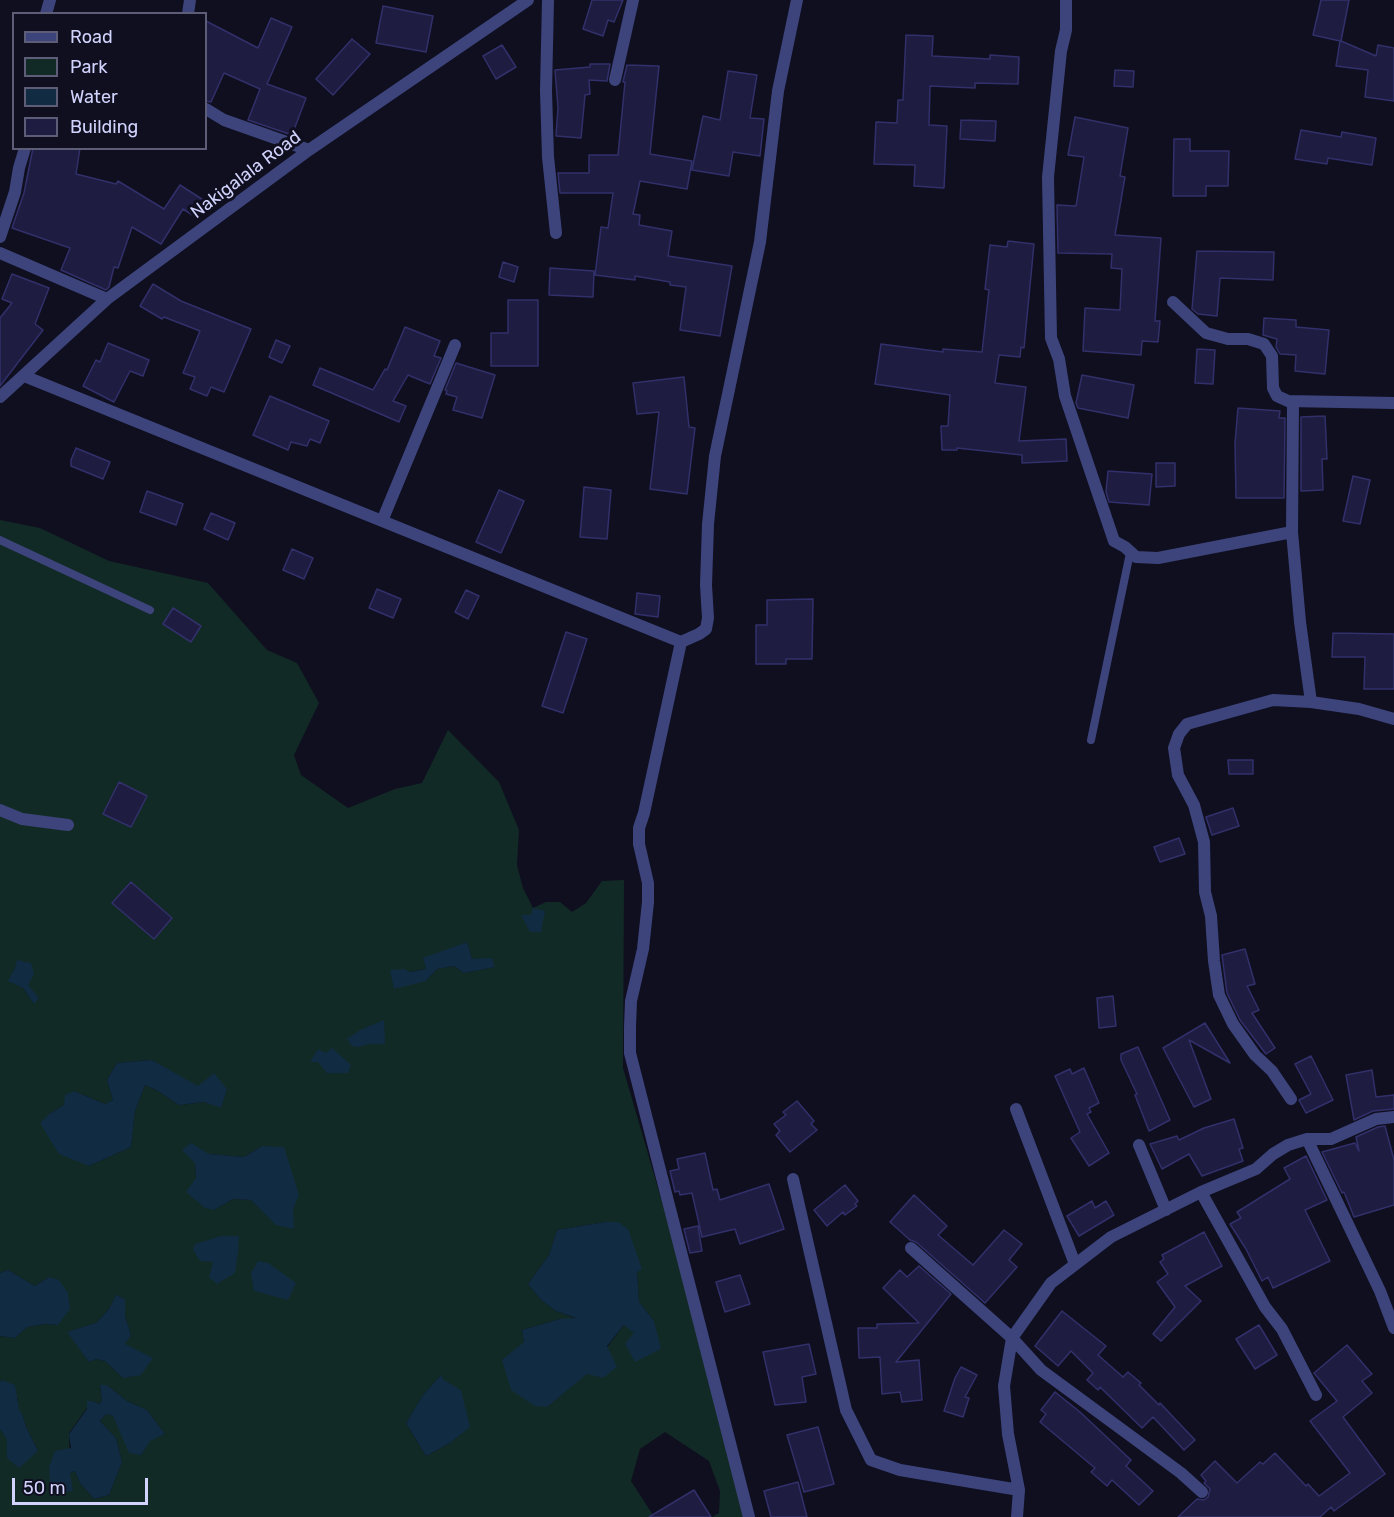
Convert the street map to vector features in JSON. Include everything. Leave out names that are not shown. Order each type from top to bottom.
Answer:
[{"type":"street","name":"Nakigalala Road","points":[[0,397],[107,299],[309,150],[528,0]]},
{"type":"street","points":[[548,0],[546,102],[548,157],[556,233]]},
{"type":"street","points":[[615,80],[633,0]]},
{"type":"street","points":[[24,376],[681,642],[699,634],[706,629],[708,618],[706,585],[708,524],[715,456],[760,242],[778,91],[797,0]]},
{"type":"street","points":[[1066,0],[1066,30],[1061,51],[1048,177],[1051,338],[1059,360],[1065,396],[1114,541],[1136,557],[1158,558],[1292,532]]},
{"type":"street","points":[[207,110],[224,120],[309,150]]},
{"type":"street","points":[[0,237],[15,192],[24,150]]},
{"type":"street","points":[[0,253],[107,299]]},
{"type":"street","points":[[1173,302],[1206,333],[1228,339],[1248,339],[1264,344],[1272,356],[1273,388],[1277,396],[1293,402],[1394,403]]},
{"type":"street","points":[[382,520],[455,345]]},
{"type":"street","points":[[1293,402],[1292,532],[1300,622],[1311,702]]},
{"type":"street","points":[[681,642],[639,828],[639,844],[648,883],[648,902],[643,948],[631,1001],[630,1053],[749,1517]]},
{"type":"street","points":[[1291,1099],[1272,1071],[1256,1055],[1233,1024],[1219,995],[1211,916],[1205,892],[1204,842],[1194,805],[1178,775],[1174,748],[1179,734],[1187,724],[1274,700],[1311,702],[1359,709],[1394,718]]},
{"type":"street","points":[[0,810],[22,819],[68,825]]},
{"type":"street","points":[[1016,1109],[1075,1264]]},
{"type":"street","points":[[1017,1517],[1018,1490],[1008,1434],[1005,1386],[1012,1338],[1051,1283],[1111,1237],[1200,1192],[1256,1169],[1288,1145],[1307,1139],[1331,1139],[1376,1119],[1394,1117]]},
{"type":"street","points":[[1307,1139],[1380,1291],[1394,1328]]},
{"type":"street","points":[[1138,1145],[1166,1210]]},
{"type":"street","points":[[793,1179],[846,1410],[871,1460],[900,1470],[1018,1490]]},
{"type":"street","points":[[1200,1192],[1265,1307],[1282,1329],[1316,1395]]},
{"type":"street","points":[[911,1248],[1012,1338],[1041,1370],[1181,1473],[1202,1492]]},
{"type":"lane","points":[[0,540],[150,610]]},
{"type":"lane","points":[[1091,740],[1130,553]]},
{"type":"green space","points":[[0,520],[40,528],[109,561],[208,583],[267,650],[297,663],[319,703],[294,755],[301,775],[348,808],[395,789],[422,783],[448,730],[499,782],[519,830],[517,865],[523,888],[533,908],[546,902],[560,902],[572,912],[586,903],[602,881],[624,880],[623,1068],[702,1339],[745,1517],[712,1517],[719,1513],[720,1491],[709,1461],[665,1432],[640,1449],[631,1481],[653,1515],[673,1514],[676,1517],[0,1517],[0,1429],[8,1439],[7,1458],[38,1451],[18,1409],[18,1399],[2,1380],[0,1382],[0,1336],[15,1338],[27,1327],[45,1324],[58,1325],[49,1277],[35,1286],[8,1270],[0,1273]],"holes":[[[467,942],[472,959],[494,967],[464,973],[454,966],[437,969],[426,981],[404,969],[410,972],[426,969],[424,959]],[[15,968],[28,985],[34,1004],[23,988],[9,981]],[[152,1060],[198,1087],[227,1089],[221,1107],[204,1102],[179,1105],[145,1085],[135,1111],[131,1147],[89,1166],[78,1160],[49,1114],[64,1105],[74,1091],[105,1104],[113,1100],[107,1080],[117,1063]],[[262,1146],[283,1148],[298,1195],[293,1209],[276,1224],[251,1200],[233,1199],[214,1210],[196,1178],[195,1163],[209,1154],[244,1157]],[[605,1222],[637,1272],[639,1302],[654,1321],[634,1333],[625,1324],[587,1373],[547,1407],[524,1342],[522,1330],[560,1319],[577,1319],[556,1311],[541,1300],[528,1284],[549,1255],[557,1230]],[[116,1295],[125,1299],[125,1316],[131,1335],[124,1344],[152,1358],[123,1378],[105,1361],[96,1359],[89,1362],[68,1332],[96,1323],[109,1309]],[[441,1375],[469,1427],[450,1443],[426,1456],[406,1423],[423,1395]],[[107,1385],[127,1401],[147,1410],[165,1434],[149,1440],[141,1455],[113,1416],[106,1414],[100,1421],[116,1438],[122,1462],[109,1495],[94,1499],[80,1483],[75,1471],[70,1473],[69,1433],[92,1401],[99,1404],[102,1401],[100,1386]]]},
{"type":"water","points":[[533,908],[545,911],[541,932],[530,932],[521,915],[531,915]]},
{"type":"water","points":[[467,942],[472,959],[492,958],[495,967],[464,973],[454,966],[437,969],[426,981],[394,989],[390,970],[404,969],[410,972],[426,969],[423,958]]},
{"type":"water","points":[[17,960],[31,963],[34,974],[28,985],[39,998],[34,1004],[23,988],[8,981]]},
{"type":"water","points":[[384,1020],[385,1044],[358,1047],[352,1046],[347,1039],[360,1030]]},
{"type":"water","points":[[332,1048],[351,1065],[348,1073],[327,1073],[318,1062],[310,1062],[318,1049],[326,1053]]},
{"type":"water","points":[[152,1060],[198,1086],[214,1073],[227,1089],[221,1108],[204,1102],[179,1105],[145,1085],[135,1111],[131,1147],[89,1166],[59,1154],[40,1123],[64,1105],[65,1095],[74,1091],[105,1104],[113,1100],[107,1080],[117,1063]]},
{"type":"water","points":[[191,1143],[209,1154],[244,1157],[262,1146],[284,1147],[299,1195],[293,1209],[294,1229],[276,1225],[251,1200],[233,1199],[214,1210],[205,1208],[186,1192],[196,1178],[195,1163],[182,1150]]},
{"type":"water","points":[[618,1222],[628,1229],[642,1269],[637,1272],[639,1302],[654,1321],[661,1349],[635,1362],[625,1344],[634,1333],[624,1325],[607,1346],[617,1367],[603,1378],[587,1374],[547,1407],[535,1406],[511,1390],[502,1360],[524,1342],[522,1330],[560,1319],[576,1318],[556,1311],[541,1300],[528,1284],[549,1255],[557,1230]]},
{"type":"water","points":[[221,1236],[239,1236],[238,1252],[235,1273],[217,1284],[209,1277],[213,1262],[200,1261],[193,1250],[195,1244]]},
{"type":"water","points":[[258,1261],[268,1263],[296,1283],[288,1300],[254,1291],[251,1273]]},
{"type":"water","points":[[8,1270],[35,1286],[49,1277],[59,1280],[68,1293],[70,1309],[58,1325],[45,1324],[27,1327],[15,1338],[0,1336],[0,1273]]},
{"type":"water","points":[[116,1295],[125,1299],[125,1316],[131,1335],[125,1344],[153,1358],[141,1375],[123,1378],[105,1361],[96,1359],[89,1362],[67,1332],[96,1323],[109,1309]]},
{"type":"water","points":[[441,1375],[444,1380],[461,1390],[470,1427],[450,1443],[426,1456],[406,1423],[423,1395]]},
{"type":"water","points":[[2,1380],[15,1385],[19,1409],[38,1451],[19,1468],[7,1458],[7,1439],[0,1429],[0,1382]]},
{"type":"water","points":[[100,1385],[107,1385],[127,1401],[147,1410],[165,1434],[150,1441],[141,1455],[129,1453],[113,1416],[106,1414],[100,1421],[116,1438],[122,1462],[109,1495],[94,1499],[80,1483],[75,1471],[70,1473],[73,1491],[51,1494],[49,1467],[55,1451],[71,1448],[69,1434],[87,1409],[87,1401],[99,1404],[102,1401]]},
{"type":"building","points":[[592,0],[623,0],[614,22],[608,20],[603,36],[583,29]]},
{"type":"building","points":[[1321,0],[1349,0],[1341,41],[1376,56],[1378,45],[1394,48],[1394,101],[1365,97],[1368,70],[1336,66],[1340,41],[1313,35]]},
{"type":"building","points":[[383,6],[433,16],[426,52],[376,43]]},
{"type":"building","points":[[271,18],[292,27],[267,84],[306,98],[292,135],[248,120],[260,89],[224,73],[211,102],[207,101],[207,22],[258,48]]},
{"type":"building","points":[[906,35],[933,36],[932,56],[990,59],[990,55],[1019,57],[1018,84],[975,83],[975,88],[930,86],[929,125],[947,126],[944,188],[914,186],[915,165],[874,164],[876,122],[897,123],[898,100],[903,100]]},
{"type":"building","points":[[352,39],[370,54],[333,95],[316,79]]},
{"type":"building","points":[[502,45],[516,67],[496,79],[483,56]]},
{"type":"building","points":[[590,64],[610,64],[607,81],[589,80],[590,94],[585,95],[581,138],[556,136],[558,108],[555,70],[590,67]]},
{"type":"building","points":[[627,65],[659,66],[650,154],[692,161],[687,189],[640,181],[633,214],[640,215],[639,225],[672,231],[668,256],[732,266],[720,336],[680,330],[686,287],[635,276],[635,280],[595,275],[601,227],[608,228],[613,193],[560,193],[558,173],[589,173],[589,155],[618,155],[625,82],[623,82]]},
{"type":"building","points":[[1115,70],[1134,71],[1133,87],[1114,86]]},
{"type":"building","points":[[728,71],[757,75],[750,118],[764,119],[760,156],[733,152],[729,176],[692,170],[703,116],[720,120]]},
{"type":"building","points":[[1075,117],[1128,128],[1120,176],[1125,177],[1115,235],[1161,238],[1155,321],[1160,321],[1158,342],[1142,341],[1141,355],[1083,351],[1085,308],[1120,310],[1122,269],[1111,268],[1112,254],[1058,253],[1057,205],[1076,206],[1084,157],[1068,155]]},
{"type":"building","points":[[961,120],[996,121],[995,141],[960,139]]},
{"type":"building","points":[[1301,130],[1341,137],[1342,132],[1376,138],[1372,165],[1328,158],[1327,164],[1295,159]]},
{"type":"building","points":[[1174,139],[1190,139],[1190,151],[1229,151],[1228,186],[1206,186],[1206,196],[1173,196]]},
{"type":"building","points":[[33,150],[80,150],[76,174],[116,184],[118,181],[164,209],[180,185],[208,203],[197,218],[183,209],[161,244],[132,227],[118,268],[114,267],[109,287],[106,290],[61,270],[70,248],[12,228],[24,193]]},
{"type":"building","points":[[1008,241],[1034,244],[1024,348],[1021,347],[1020,357],[999,355],[995,383],[1026,387],[1019,441],[1066,439],[1067,461],[1022,463],[1022,455],[957,448],[957,450],[942,450],[941,426],[948,426],[950,395],[875,384],[881,344],[943,352],[943,349],[982,352],[989,290],[985,289],[990,245],[1007,247]]},
{"type":"building","points":[[1197,251],[1274,252],[1273,280],[1220,278],[1217,316],[1198,314],[1192,309]]},
{"type":"building","points":[[503,262],[518,267],[514,282],[499,277]]},
{"type":"building","points":[[550,268],[594,271],[593,297],[549,295]]},
{"type":"building","points":[[12,274],[49,288],[35,324],[43,330],[0,386],[0,318],[12,303],[2,299]]},
{"type":"building","points":[[153,284],[181,301],[251,329],[224,392],[211,387],[207,396],[190,389],[195,377],[183,373],[200,331],[164,317],[162,319],[140,306]]},
{"type":"building","points":[[508,300],[538,300],[538,366],[491,366],[491,333],[508,333]]},
{"type":"building","points":[[1264,318],[1296,320],[1296,327],[1329,330],[1325,374],[1295,371],[1296,355],[1280,354],[1276,347],[1277,339],[1263,335]]},
{"type":"building","points":[[405,327],[440,341],[434,356],[441,358],[430,384],[408,375],[393,401],[406,406],[399,422],[313,385],[320,368],[373,390],[385,369],[387,370]]},
{"type":"building","points":[[276,340],[290,346],[282,363],[269,357]]},
{"type":"building","points":[[108,343],[149,360],[143,376],[130,371],[114,402],[83,386],[96,360],[100,362]]},
{"type":"building","points":[[1197,349],[1215,350],[1213,384],[1195,383]]},
{"type":"building","points":[[456,363],[495,375],[482,418],[453,410],[457,397],[446,394],[445,390]]},
{"type":"building","points":[[1082,375],[1134,385],[1128,418],[1078,408],[1076,403]]},
{"type":"building","points":[[684,377],[689,427],[695,428],[687,494],[650,489],[659,412],[637,414],[633,383]]},
{"type":"building","points":[[270,396],[329,421],[320,443],[310,439],[307,446],[291,442],[288,450],[253,435]]},
{"type":"building","points":[[1238,408],[1280,411],[1279,418],[1285,418],[1284,498],[1236,498],[1235,443]]},
{"type":"building","points":[[1325,416],[1327,459],[1322,459],[1323,490],[1301,491],[1301,417]]},
{"type":"building","points":[[76,448],[110,462],[103,479],[71,466]]},
{"type":"building","points":[[1156,463],[1175,463],[1175,486],[1156,487]]},
{"type":"building","points":[[1108,471],[1152,474],[1149,505],[1109,502],[1106,492]]},
{"type":"building","points":[[1353,476],[1370,480],[1360,524],[1343,521]]},
{"type":"building","points":[[584,487],[611,490],[607,539],[580,537]]},
{"type":"building","points":[[499,490],[524,501],[501,553],[476,542]]},
{"type":"building","points":[[147,491],[183,504],[176,525],[140,512]]},
{"type":"building","points":[[211,513],[235,523],[228,540],[204,529]]},
{"type":"building","points":[[292,549],[313,558],[304,579],[283,570]]},
{"type":"building","points":[[377,589],[401,599],[393,618],[369,608]]},
{"type":"building","points":[[466,590],[479,596],[468,619],[455,612]]},
{"type":"building","points":[[637,593],[660,596],[658,617],[635,614]]},
{"type":"building","points":[[813,599],[812,659],[786,659],[786,664],[756,664],[756,625],[767,625],[767,600]]},
{"type":"building","points":[[173,608],[201,626],[191,642],[163,624]]},
{"type":"building","points":[[566,632],[587,639],[563,713],[542,706]]},
{"type":"building","points":[[1333,633],[1394,634],[1394,689],[1364,689],[1365,657],[1332,657]]},
{"type":"building","points":[[1228,760],[1253,760],[1253,774],[1229,774]]},
{"type":"building","points":[[119,782],[147,796],[131,827],[103,814]]},
{"type":"building","points":[[1233,808],[1239,826],[1212,835],[1206,817]]},
{"type":"building","points":[[1179,838],[1185,854],[1160,862],[1154,847]]},
{"type":"building","points":[[131,882],[172,918],[154,939],[112,903]]},
{"type":"building","points":[[1245,949],[1255,984],[1247,986],[1259,1010],[1252,1013],[1275,1048],[1266,1054],[1240,1020],[1227,993],[1222,955]]},
{"type":"building","points":[[1113,996],[1116,1026],[1099,1028],[1097,998]]},
{"type":"building","points":[[1205,1023],[1230,1063],[1189,1040],[1211,1099],[1194,1107],[1163,1048]]},
{"type":"building","points":[[1138,1047],[1170,1120],[1149,1131],[1135,1095],[1137,1094],[1121,1060],[1121,1054]]},
{"type":"building","points":[[1311,1056],[1333,1100],[1306,1113],[1299,1100],[1311,1094],[1295,1064]]},
{"type":"building","points":[[1084,1068],[1099,1103],[1089,1108],[1091,1112],[1087,1114],[1109,1153],[1089,1166],[1071,1138],[1080,1132],[1055,1076],[1070,1069],[1072,1074]]},
{"type":"building","points":[[1372,1070],[1376,1097],[1394,1095],[1394,1109],[1373,1111],[1354,1120],[1346,1075]]},
{"type":"building","points":[[797,1101],[814,1121],[811,1124],[817,1130],[790,1152],[776,1135],[780,1131],[774,1124],[786,1115],[783,1112]]},
{"type":"building","points":[[1234,1119],[1243,1148],[1239,1149],[1243,1161],[1202,1176],[1189,1154],[1162,1169],[1150,1144],[1177,1136],[1179,1140],[1204,1128]]},
{"type":"building","points":[[1385,1126],[1394,1160],[1394,1205],[1354,1217],[1344,1192],[1342,1193],[1322,1152],[1355,1143],[1359,1151],[1356,1137]]},
{"type":"building","points":[[705,1153],[713,1190],[717,1189],[720,1200],[769,1184],[784,1229],[740,1244],[735,1229],[702,1237],[692,1193],[680,1195],[679,1191],[675,1192],[670,1171],[679,1169],[677,1159]]},
{"type":"building","points":[[1306,1156],[1327,1200],[1305,1210],[1330,1261],[1273,1288],[1268,1277],[1262,1281],[1230,1224],[1241,1218],[1237,1212],[1290,1179],[1284,1168]]},
{"type":"building","points":[[845,1185],[858,1201],[855,1204],[857,1206],[845,1215],[843,1212],[827,1226],[814,1210]]},
{"type":"building","points":[[914,1195],[947,1226],[938,1235],[973,1265],[1004,1230],[1022,1244],[1009,1260],[1017,1267],[985,1303],[890,1222]]},
{"type":"building","points":[[1092,1201],[1095,1208],[1106,1201],[1114,1215],[1079,1236],[1067,1216]]},
{"type":"building","points":[[698,1226],[702,1251],[690,1253],[684,1229]]},
{"type":"building","points":[[1204,1232],[1222,1266],[1185,1286],[1201,1301],[1161,1341],[1153,1334],[1175,1307],[1157,1282],[1168,1274],[1160,1262],[1164,1259],[1162,1255]]},
{"type":"building","points":[[919,1266],[951,1294],[896,1362],[919,1360],[922,1400],[902,1402],[900,1392],[882,1394],[880,1357],[859,1358],[858,1328],[877,1328],[877,1324],[919,1323],[883,1288],[900,1270],[907,1277]]},
{"type":"building","points":[[740,1275],[750,1304],[725,1312],[716,1282]]},
{"type":"building","points":[[1062,1311],[1106,1346],[1098,1355],[1123,1377],[1128,1372],[1141,1383],[1139,1385],[1159,1405],[1160,1403],[1195,1440],[1184,1450],[1153,1417],[1142,1428],[1100,1387],[1098,1390],[1087,1380],[1093,1373],[1071,1351],[1058,1366],[1035,1346]]},
{"type":"building","points":[[1259,1325],[1277,1355],[1255,1369],[1236,1339]]},
{"type":"building","points":[[809,1344],[816,1374],[802,1377],[806,1402],[775,1405],[763,1352]]},
{"type":"building","points":[[1347,1345],[1372,1374],[1362,1381],[1372,1393],[1343,1417],[1385,1474],[1334,1511],[1331,1507],[1320,1517],[1178,1517],[1197,1499],[1204,1500],[1208,1497],[1210,1489],[1204,1483],[1206,1481],[1201,1475],[1215,1461],[1237,1483],[1260,1462],[1263,1464],[1275,1453],[1306,1486],[1308,1484],[1319,1496],[1350,1473],[1310,1421],[1337,1401],[1314,1373]]},
{"type":"building","points":[[961,1367],[977,1375],[965,1397],[969,1398],[963,1417],[944,1411]]},
{"type":"building","points":[[1055,1392],[1131,1460],[1126,1466],[1153,1491],[1139,1505],[1112,1480],[1107,1486],[1091,1472],[1095,1468],[1040,1422],[1046,1414],[1041,1410]]},
{"type":"building","points":[[818,1427],[834,1484],[804,1492],[787,1435]]},
{"type":"building","points":[[798,1482],[807,1517],[771,1517],[764,1491]]},
{"type":"building","points":[[694,1490],[711,1517],[649,1517]]}]
